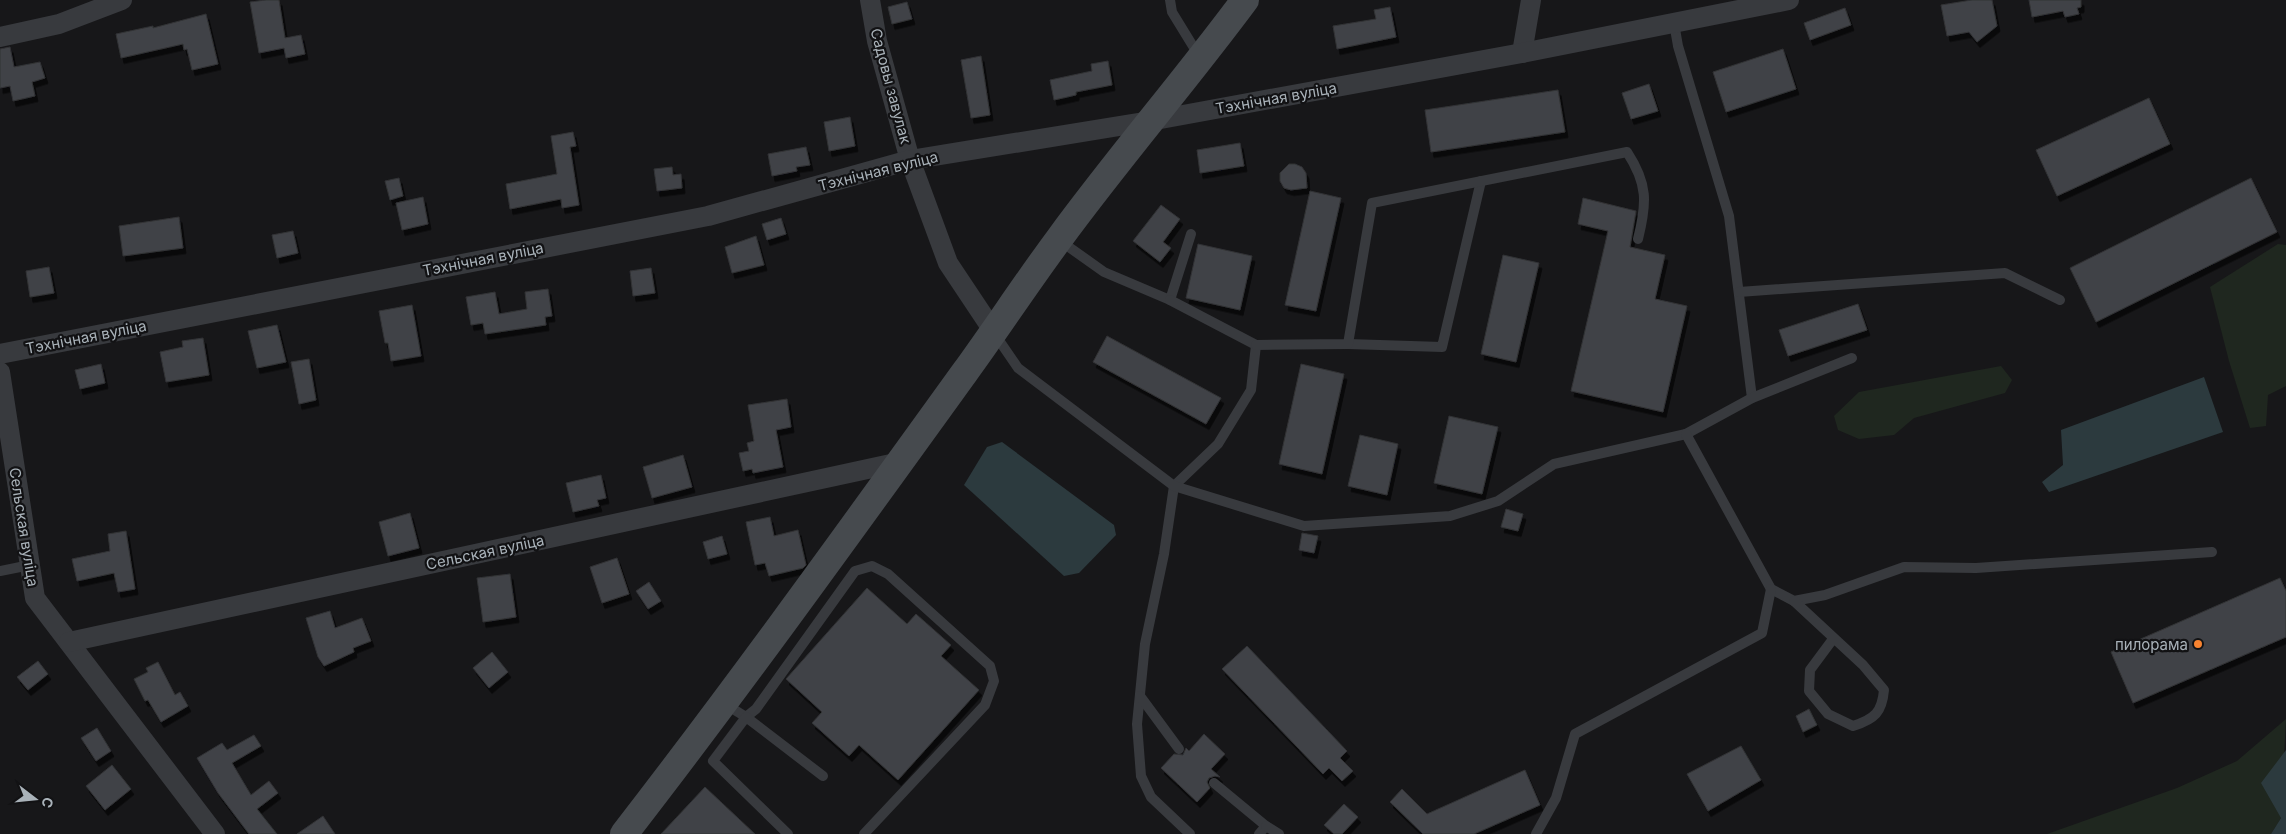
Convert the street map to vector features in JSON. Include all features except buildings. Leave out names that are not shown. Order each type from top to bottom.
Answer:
[{"type":"street","points":[[0,37],[59,24],[122,0]]},
{"type":"street","name":"Садовы завулак","points":[[870,0],[877,40],[910,160],[948,263],[994,332]]},
{"type":"street","points":[[624,834],[736,711],[900,462],[994,332],[1058,239],[1150,121],[1201,60],[1245,0]]},
{"type":"street","points":[[1522,53],[1531,0]]},
{"type":"street","name":"Тэхнічная вуліца","points":[[0,354],[708,216],[910,160],[1150,121],[1522,53],[1789,0]]},
{"type":"street","name":"Сельская вуліца","points":[[0,372],[35,598],[215,834]]},
{"type":"street","name":"Сельская вуліца","points":[[69,642],[900,462]]},
{"type":"lane","points":[[1170,0],[1172,12],[1201,60]]},
{"type":"lane","points":[[1674,23],[1678,46],[1729,216],[1752,398]]},
{"type":"lane","points":[[1348,344],[1372,203],[1627,152],[1639,171],[1645,209],[1638,239]]},
{"type":"lane","points":[[1058,239],[1104,272],[1170,300],[1256,345],[1348,344],[1442,347],[1482,181]]},
{"type":"lane","points":[[1170,300],[1192,234]]},
{"type":"lane","points":[[1739,292],[2005,273],[2060,300]]},
{"type":"lane","points":[[994,332],[1018,368],[1174,486],[1304,526],[1450,516],[1498,501],[1554,464],[1686,434],[1752,398],[1852,358]]},
{"type":"lane","points":[[1190,834],[1151,797],[1140,776],[1137,724],[1145,644],[1164,554],[1174,486],[1218,444],[1251,390],[1256,345]]},
{"type":"lane","points":[[1686,434],[1771,589],[1794,601],[1863,665],[1884,690],[1883,705],[1870,720],[1853,726],[1828,714],[1809,691],[1810,670],[1833,639]]},
{"type":"lane","points":[[1794,601],[1825,595],[1904,567],[1976,568],[2212,552]]},
{"type":"lane","points":[[0,571],[30,565]]},
{"type":"lane","points":[[736,711],[756,708],[855,571],[872,566],[888,574],[990,666],[994,681],[985,705],[864,834]]},
{"type":"lane","points":[[1536,834],[1556,798],[1575,734],[1762,633],[1771,589]]},
{"type":"lane","points":[[1140,696],[1179,749]]},
{"type":"lane","points":[[736,711],[823,776]]},
{"type":"lane","points":[[736,711],[713,761],[788,834]]},
{"type":"lane","points":[[1214,784],[1262,830],[1279,834]]},
{"type":"shaded area","points":[[2278,244],[2286,245],[2286,386],[2268,395],[2266,426],[2250,428],[2229,361],[2210,287]]},
{"type":"shaded area","points":[[2001,366],[2012,380],[2005,393],[1914,418],[1894,435],[1859,439],[1838,430],[1834,416],[1859,392]]},
{"type":"shaded area","points":[[2204,377],[2223,432],[2049,492],[2042,482],[2063,465],[2061,430]]},
{"type":"shaded area","points":[[1002,442],[1114,525],[1116,535],[1079,573],[1064,576],[964,485],[987,447]]},
{"type":"shaded area","points":[[2286,719],[2281,818],[2271,834],[2047,834],[2177,788],[2237,761]]},
{"type":"shaded area","points":[[2286,750],[2286,834],[2271,834],[2281,818],[2261,783]]},
{"type":"place","name":"пилорама","points":[[2198,644]]}]
